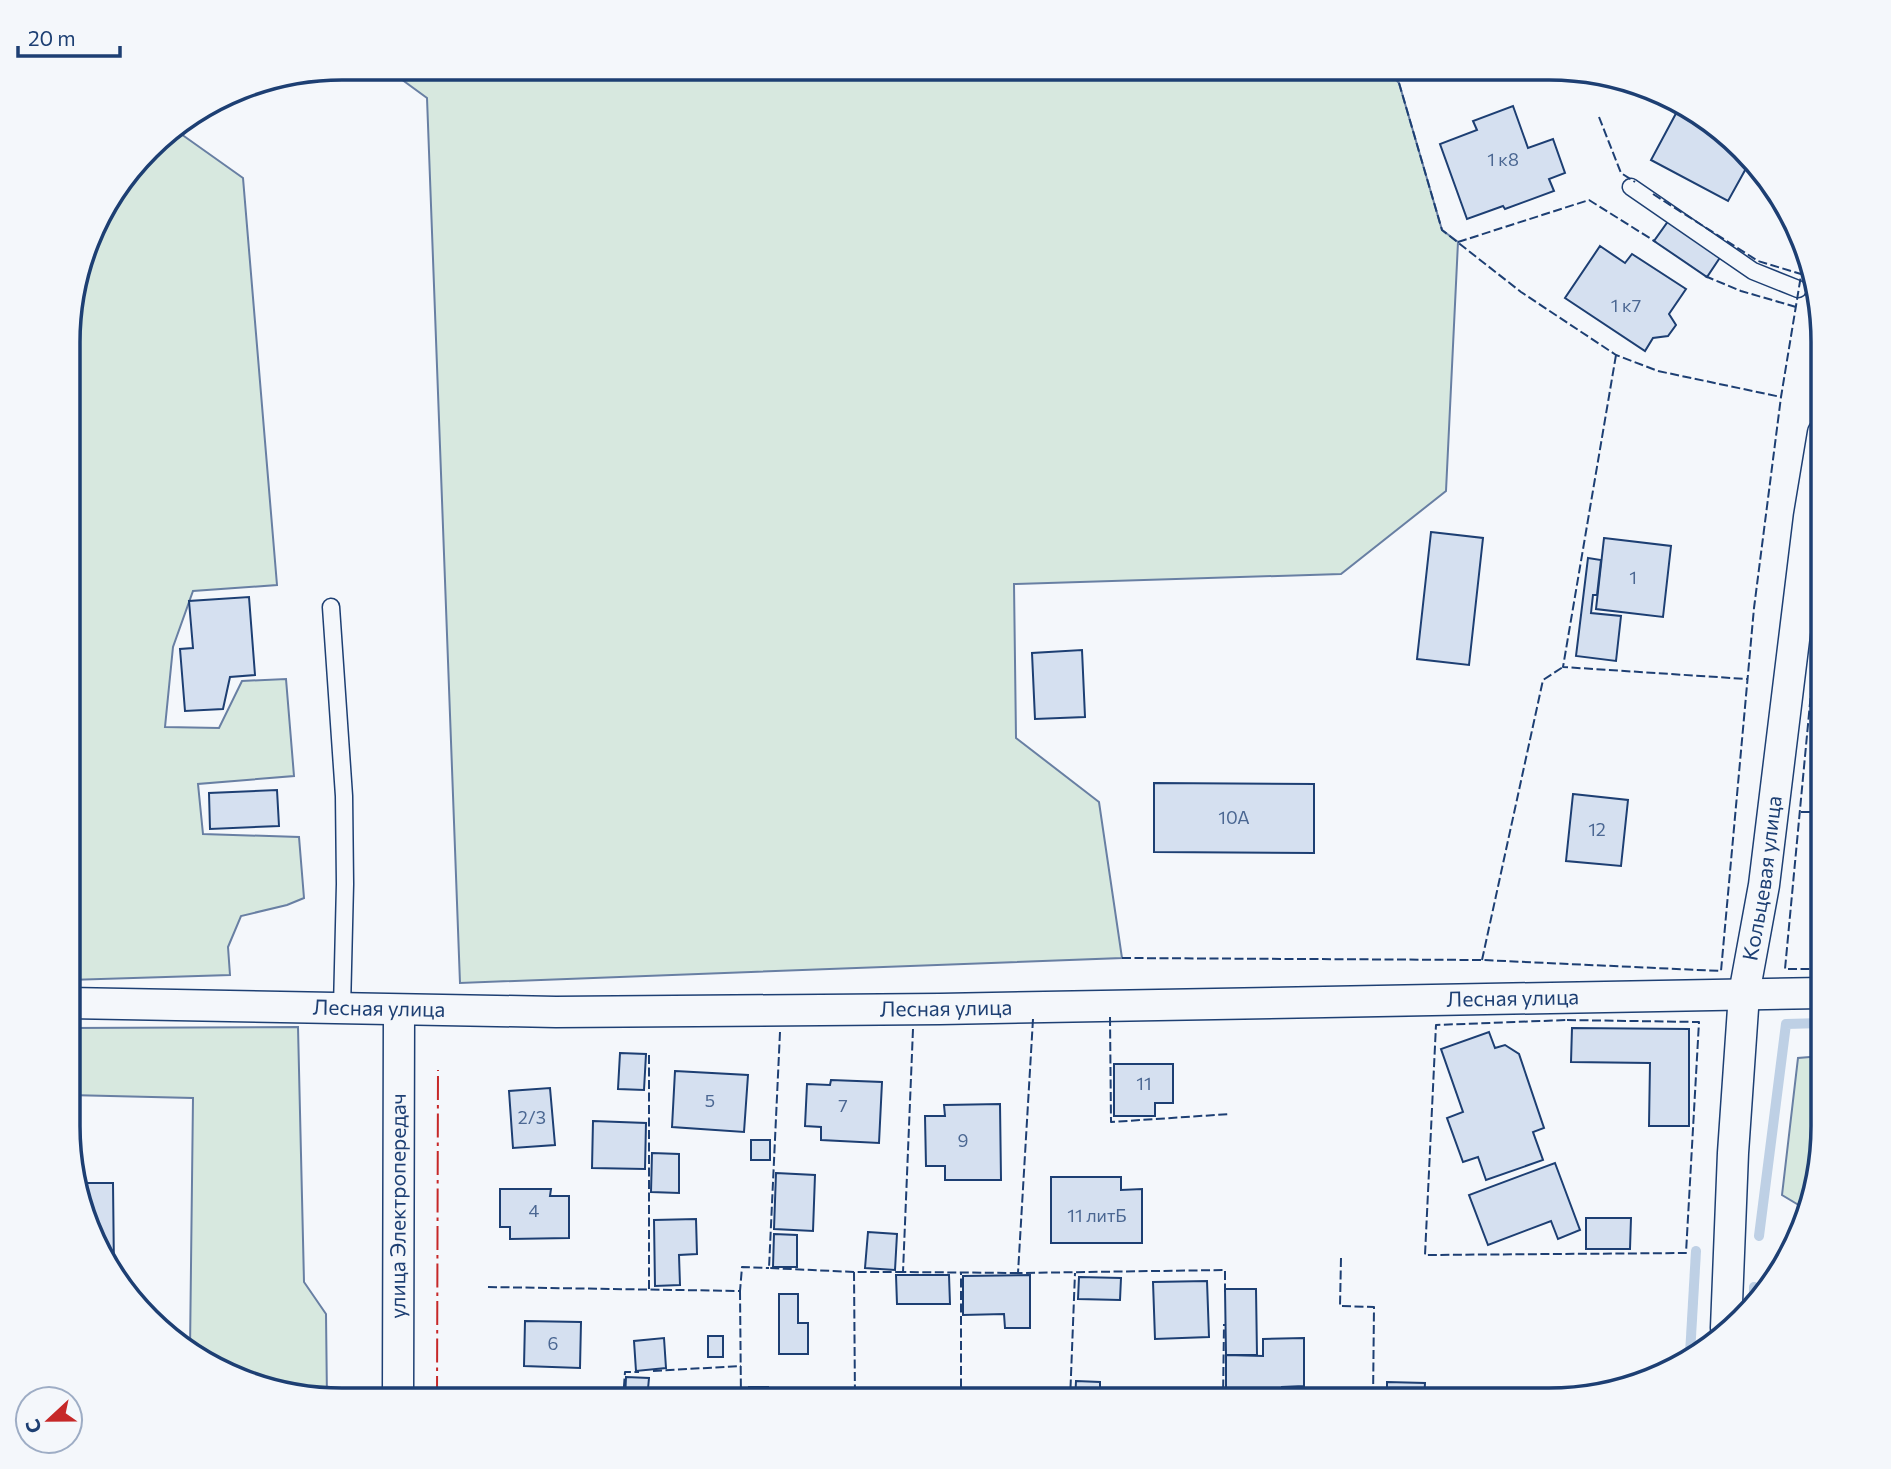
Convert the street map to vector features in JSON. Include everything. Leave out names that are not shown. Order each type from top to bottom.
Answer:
[{"type":"street","name":"Кольцевая улица","points":[[1726,1319],[1733,1153],[1744,994],[1764,885],[1811,505]]},
{"type":"street","name":"Лесная улица","points":[[80,1003],[556,1012],[915,1009],[1811,993]]},
{"type":"street","name":"улица Электропередач","points":[[398,1388],[399,1010]]},
{"type":"lane","points":[[1631,187],[1753,271],[1798,289]]},
{"type":"lane","points":[[331,607],[344,796],[342,1008]]},
{"type":"shaded area","points":[[402,80],[1396,80],[1399,83],[1442,230],[1458,242],[1446,491],[1341,574],[1014,584],[1016,738],[1099,802],[1122,958],[460,983],[427,98]]},
{"type":"shaded area","points":[[183,135],[243,178],[277,585],[193,591],[173,647],[165,727],[219,728],[242,681],[286,679],[294,776],[198,784],[203,834],[299,837],[304,898],[241,916],[228,947],[230,975],[80,980],[80,342],[83,308],[89,274],[107,226],[145,170]]},
{"type":"shaded area","points":[[298,1027],[304,1282],[326,1314],[327,1388],[258,1375],[226,1362],[190,1339],[193,1098],[80,1095],[80,1028]]},
{"type":"shaded area","points":[[1811,1057],[1810,1144],[1799,1205],[1782,1195],[1798,1058]]},
{"type":"building","points":[[1513,106],[1528,148],[1553,139],[1565,173],[1549,179],[1554,191],[1505,209],[1503,206],[1467,219],[1440,144],[1477,130],[1473,121]]},
{"type":"building","points":[[1676,114],[1721,145],[1745,169],[1728,201],[1651,160]]},
{"type":"building","points":[[1669,220],[1721,256],[1707,277],[1654,241]]},
{"type":"building","points":[[1600,246],[1625,263],[1632,254],[1686,289],[1669,314],[1676,325],[1668,336],[1653,338],[1645,351],[1565,298]]},
{"type":"building","points":[[1431,532],[1483,538],[1469,665],[1417,659]]},
{"type":"building","points":[[1604,538],[1671,546],[1663,617],[1596,609]]},
{"type":"building","points":[[1588,558],[1601,560],[1597,595],[1593,595],[1591,613],[1621,616],[1616,661],[1576,656]]},
{"type":"building","points":[[249,597],[255,675],[230,677],[223,709],[185,711],[180,649],[193,648],[189,601]]},
{"type":"building","points":[[1082,650],[1085,717],[1035,719],[1032,653]]},
{"type":"building","points":[[1154,783],[1314,784],[1314,853],[1154,852]]},
{"type":"building","points":[[277,790],[279,826],[210,829],[209,793]]},
{"type":"building","points":[[1573,794],[1628,800],[1621,866],[1566,861]]},
{"type":"building","points":[[1572,1028],[1689,1029],[1689,1126],[1649,1126],[1650,1063],[1571,1062]]},
{"type":"building","points":[[1489,1032],[1495,1048],[1505,1045],[1519,1054],[1544,1128],[1533,1132],[1543,1160],[1486,1180],[1478,1157],[1463,1162],[1447,1118],[1463,1112],[1441,1049]]},
{"type":"building","points":[[620,1053],[646,1054],[644,1090],[618,1089]]},
{"type":"building","points":[[1114,1064],[1173,1064],[1173,1103],[1155,1103],[1155,1116],[1114,1116]]},
{"type":"building","points":[[675,1071],[748,1075],[744,1132],[672,1127]]},
{"type":"building","points":[[831,1080],[882,1082],[879,1143],[821,1140],[821,1127],[805,1126],[807,1084],[830,1085]]},
{"type":"building","points":[[550,1088],[555,1145],[513,1148],[509,1091]]},
{"type":"building","points":[[1000,1104],[1001,1180],[945,1180],[945,1166],[926,1166],[925,1116],[945,1116],[944,1105]]},
{"type":"building","points":[[593,1121],[646,1123],[645,1169],[592,1168]]},
{"type":"building","points":[[751,1140],[770,1140],[770,1160],[751,1160]]},
{"type":"building","points":[[652,1153],[679,1154],[679,1193],[651,1192]]},
{"type":"building","points":[[1555,1163],[1580,1230],[1558,1239],[1551,1221],[1488,1245],[1469,1195]]},
{"type":"building","points":[[776,1173],[815,1175],[813,1231],[774,1229]]},
{"type":"building","points":[[1051,1177],[1121,1177],[1121,1190],[1142,1189],[1142,1243],[1051,1243]]},
{"type":"building","points":[[87,1183],[113,1183],[114,1254],[100,1227]]},
{"type":"building","points":[[500,1189],[551,1189],[550,1196],[569,1196],[569,1238],[510,1239],[510,1227],[500,1227]]},
{"type":"building","points":[[1586,1218],[1631,1218],[1630,1249],[1586,1249]]},
{"type":"building","points":[[696,1219],[697,1254],[679,1255],[680,1285],[655,1286],[654,1220]]},
{"type":"building","points":[[868,1232],[897,1234],[895,1270],[865,1268]]},
{"type":"building","points":[[774,1234],[797,1235],[797,1267],[773,1267]]},
{"type":"building","points":[[896,1275],[949,1275],[950,1304],[897,1304]]},
{"type":"building","points":[[1030,1275],[1030,1328],[1005,1328],[1004,1314],[963,1315],[963,1276]]},
{"type":"building","points":[[1079,1277],[1121,1278],[1120,1300],[1078,1299]]},
{"type":"building","points":[[1207,1281],[1209,1337],[1155,1339],[1153,1282]]},
{"type":"building","points":[[1225,1289],[1256,1289],[1257,1355],[1226,1355]]},
{"type":"building","points":[[779,1294],[798,1294],[798,1323],[808,1323],[808,1354],[779,1354]]},
{"type":"building","points":[[525,1321],[581,1322],[580,1368],[524,1366]]},
{"type":"building","points":[[708,1336],[723,1336],[723,1357],[708,1357]]},
{"type":"building","points":[[664,1338],[666,1368],[636,1371],[634,1341]]},
{"type":"building","points":[[1304,1338],[1304,1386],[1226,1388],[1226,1355],[1263,1356],[1263,1339]]},
{"type":"building","points":[[626,1377],[649,1378],[648,1388],[626,1388]]},
{"type":"building","points":[[1076,1381],[1100,1382],[1100,1388],[1076,1388]]},
{"type":"building","points":[[1387,1382],[1425,1383],[1425,1388],[1387,1388]]},
{"type":"waterway","points":[[1759,1236],[1786,1024],[1811,1023]]},
{"type":"waterway","points":[[1690,1346],[1696,1251]]},
{"type":"fence","points":[[1399,83],[1442,230],[1521,292],[1616,355],[1658,371],[1781,397]]},
{"type":"fence","points":[[1599,117],[1621,173],[1635,182]]},
{"type":"fence","points":[[1653,194],[1758,261],[1801,274]]},
{"type":"fence","points":[[1458,242],[1589,200],[1656,242]]},
{"type":"fence","points":[[1122,958],[1482,960],[1721,971],[1754,608],[1781,397],[1801,272]]},
{"type":"fence","points":[[1705,276],[1741,291],[1796,307]]},
{"type":"fence","points":[[1616,355],[1563,667],[1747,679]]},
{"type":"fence","points":[[1482,960],[1543,680],[1563,667]]},
{"type":"fence","points":[[1811,693],[1785,969],[1811,969]]},
{"type":"fence","points":[[1801,812],[1811,812]]},
{"type":"fence","points":[[1110,1017],[1111,1122],[1230,1114]]},
{"type":"fence","points":[[1033,1019],[1018,1273],[1225,1270],[1225,1292]]},
{"type":"fence","points":[[1567,1020],[1699,1022],[1686,1253],[1425,1255],[1436,1025],[1567,1020]]},
{"type":"fence","points":[[913,1029],[903,1272],[1018,1273]]},
{"type":"fence","points":[[780,1032],[769,1268],[903,1272]]},
{"type":"fence","points":[[649,1052],[649,1289]]},
{"type":"fence","points":[[1341,1258],[1340,1306],[1374,1307],[1373,1388]]},
{"type":"fence","points":[[488,1287],[740,1291],[742,1267],[769,1268]]},
{"type":"fence","points":[[854,1272],[855,1388]]},
{"type":"fence","points":[[961,1273],[961,1388]]},
{"type":"fence","points":[[1071,1388],[1075,1273]]},
{"type":"fence","points":[[740,1291],[741,1388]]},
{"type":"fence","points":[[1223,1388],[1224,1324]]},
{"type":"fence","points":[[653,1371],[741,1366]]},
{"type":"fence","points":[[624,1388],[625,1372],[639,1372]]},
{"type":"power","points":[[437,1388],[438,1070]]}]
